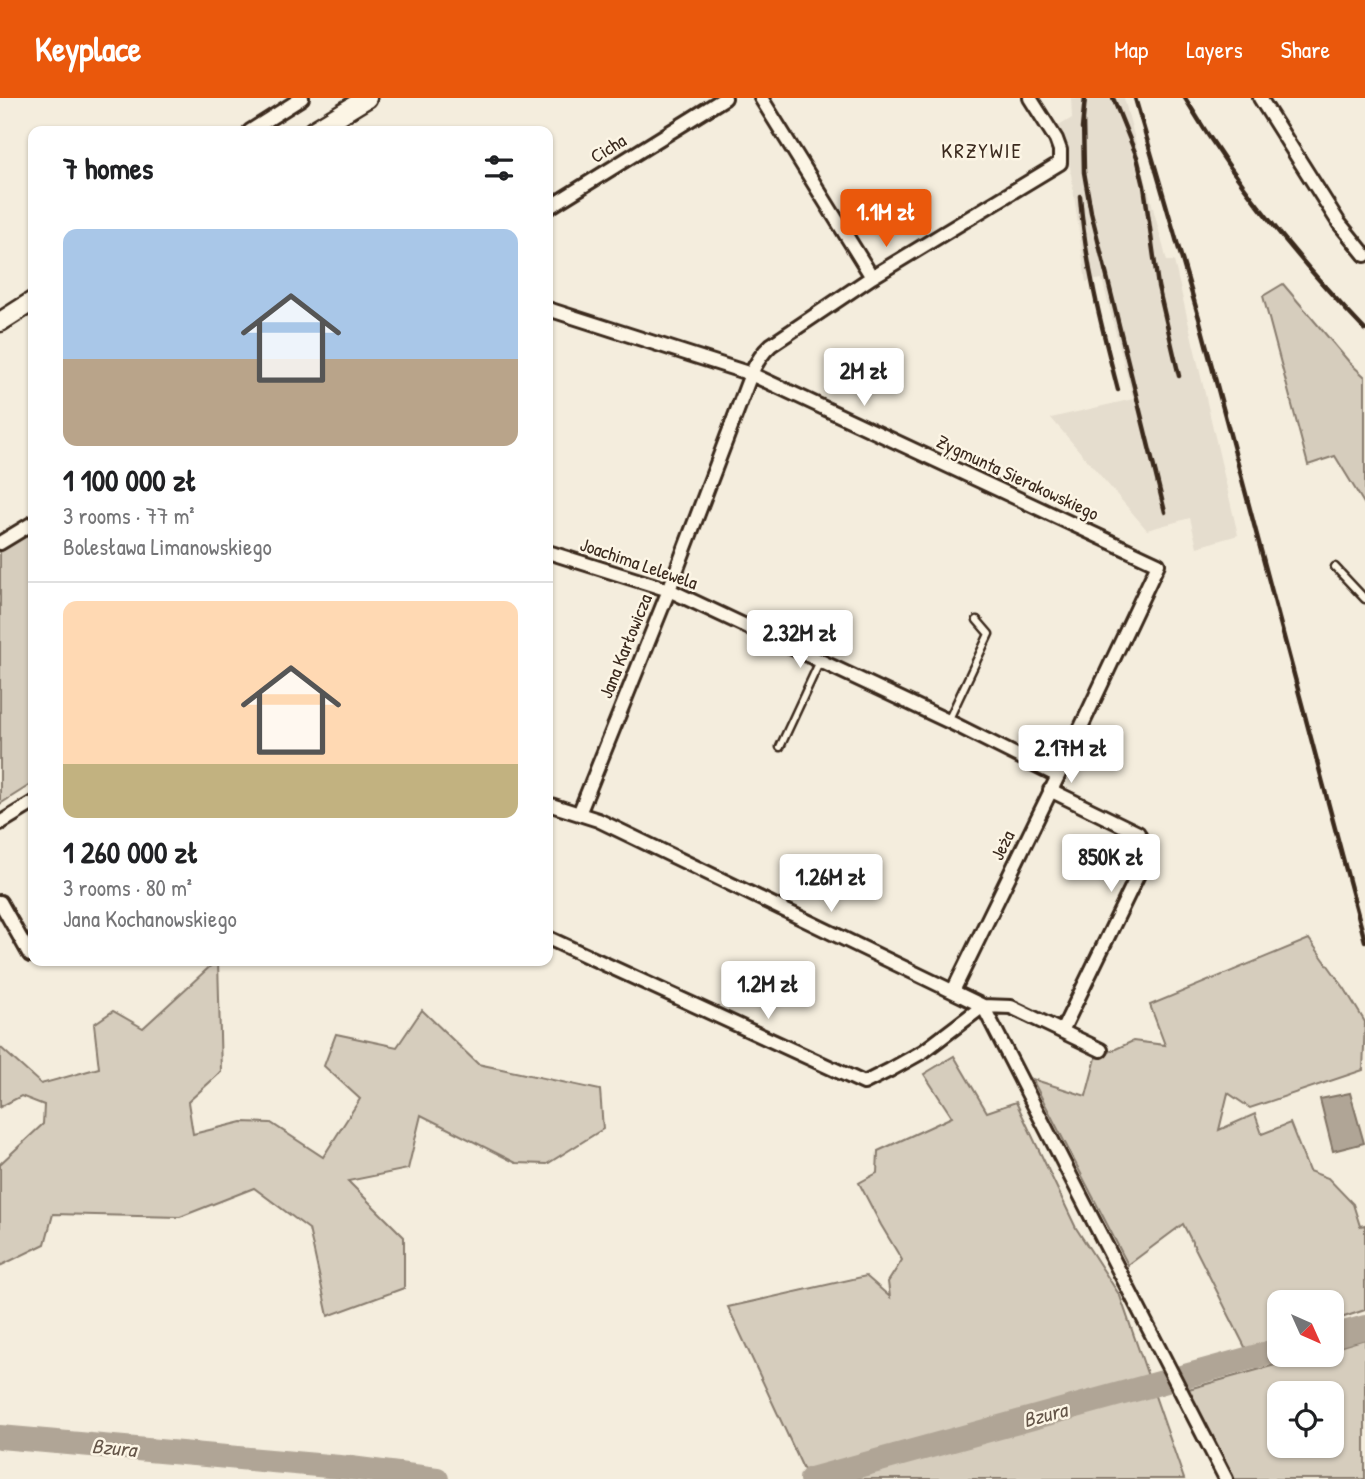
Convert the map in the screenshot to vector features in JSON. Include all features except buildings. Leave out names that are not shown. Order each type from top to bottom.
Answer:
[{"type":"main road","points":[[321,126],[367,98]]},
{"type":"main road","points":[[0,322],[28,304]]},
{"type":"street","points":[[258,126],[302,98]]},
{"type":"street","name":"Cicha","points":[[553,205],[724,98]]},
{"type":"street","points":[[761,98],[872,277]]},
{"type":"street","name":"Jana Karłowicza","points":[[579,814],[669,590],[751,374],[763,352],[872,277],[1060,163],[1060,150],[1056,139],[1030,98]]},
{"type":"street","points":[[1260,98],[1339,222],[1365,255]]},
{"type":"street","name":"Zygmunta Sierakowskiego","points":[[553,311],[751,374],[1158,564]]},
{"type":"street","points":[[0,543],[28,526]]},
{"type":"street","name":"Joachima Lelewela","points":[[553,554],[669,590],[948,721],[1058,776]]},
{"type":"street","name":"Jeża","points":[[953,992],[1158,564]]},
{"type":"street","points":[[1050,790],[1138,833],[1145,860],[1062,1031]]},
{"type":"street","points":[[0,823],[28,806]]},
{"type":"street","points":[[553,806],[598,820],[983,1006],[1011,1007],[1101,1050]]},
{"type":"street","points":[[0,902],[28,951]]},
{"type":"street","points":[[553,940],[864,1083],[924,1051],[983,1006]]},
{"type":"street","points":[[983,1006],[1226,1479]]},
{"type":"lane","points":[[1335,567],[1365,599]]},
{"type":"lane","points":[[948,721],[989,634],[977,620]]},
{"type":"lane","points":[[780,747],[820,661]]},
{"type":"shaded area","points":[[1071,98],[1124,98],[1167,261],[1174,261],[1238,535],[1197,547],[1190,518],[1147,530],[1051,418],[1133,399],[1102,279],[1086,282],[1069,159],[1054,129],[1072,118]]},
{"type":"shaded area","points":[[1283,284],[1365,377],[1365,505],[1335,456],[1308,465],[1263,296]]},
{"type":"shaded area","points":[[28,535],[28,786],[0,804],[0,552]]},
{"type":"shaded area","points":[[1309,939],[1345,989],[1365,1022],[1363,1070],[1250,1108],[1228,1093],[1219,1130],[1255,1114],[1262,1134],[1290,1123],[1309,1171],[1328,1178],[1353,1204],[1360,1226],[1365,1225],[1365,1310],[1344,1317],[1344,1290],[1267,1290],[1267,1342],[1246,1349],[1183,1224],[1128,1265],[1032,1079],[1086,1096],[1096,1058],[1133,1041],[1165,1045],[1150,1005]]},
{"type":"shaded area","points":[[211,966],[218,966],[221,1072],[188,1102],[193,1134],[242,1122],[271,1123],[323,1157],[360,1099],[324,1066],[336,1034],[397,1047],[422,1010],[478,1064],[600,1090],[603,1129],[547,1164],[516,1163],[421,1115],[408,1169],[348,1181],[404,1237],[404,1288],[328,1316],[309,1229],[254,1188],[180,1217],[53,1214],[45,1244],[0,1266],[0,1164],[43,1124],[44,1105],[21,1096],[0,1107],[0,1047],[41,1084],[99,1068],[94,1024],[113,1011],[143,1028]]},
{"type":"shaded area","points":[[954,1056],[987,1112],[1016,1102],[1076,1228],[1120,1296],[1184,1479],[808,1479],[728,1307],[866,1276],[890,1297],[888,1282],[902,1260],[859,1183],[877,1173],[878,1151],[952,1117],[924,1074]]},
{"type":"shaded area","points":[[1350,1093],[1364,1143],[1333,1151],[1320,1099]]},
{"type":"shaded area","points":[[1365,1339],[1365,1479],[1232,1479],[1185,1390],[1268,1367],[1344,1367],[1344,1345]]},
{"type":"waterway","name":"Bzura","points":[[1344,1333],[1365,1327]]},
{"type":"waterway","name":"Bzura","points":[[811,1479],[1267,1353]]},
{"type":"waterway","name":"Bzura","points":[[0,1437],[351,1468],[437,1479]]},
{"type":"railway","points":[[1082,129],[1085,98]]},
{"type":"railway","points":[[1113,98],[1137,157],[1144,186],[1158,286],[1179,376]]},
{"type":"railway","points":[[1135,98],[1199,318],[1365,941]]},
{"type":"railway","points":[[1185,98],[1268,219],[1315,276],[1365,330]]},
{"type":"railway","points":[[1083,120],[1084,172],[1091,212],[1165,512]]},
{"type":"railway","points":[[1080,196],[1090,269],[1118,390]]},
{"type":"district","name":"KRZYWIE","points":[[982,151]]}]
